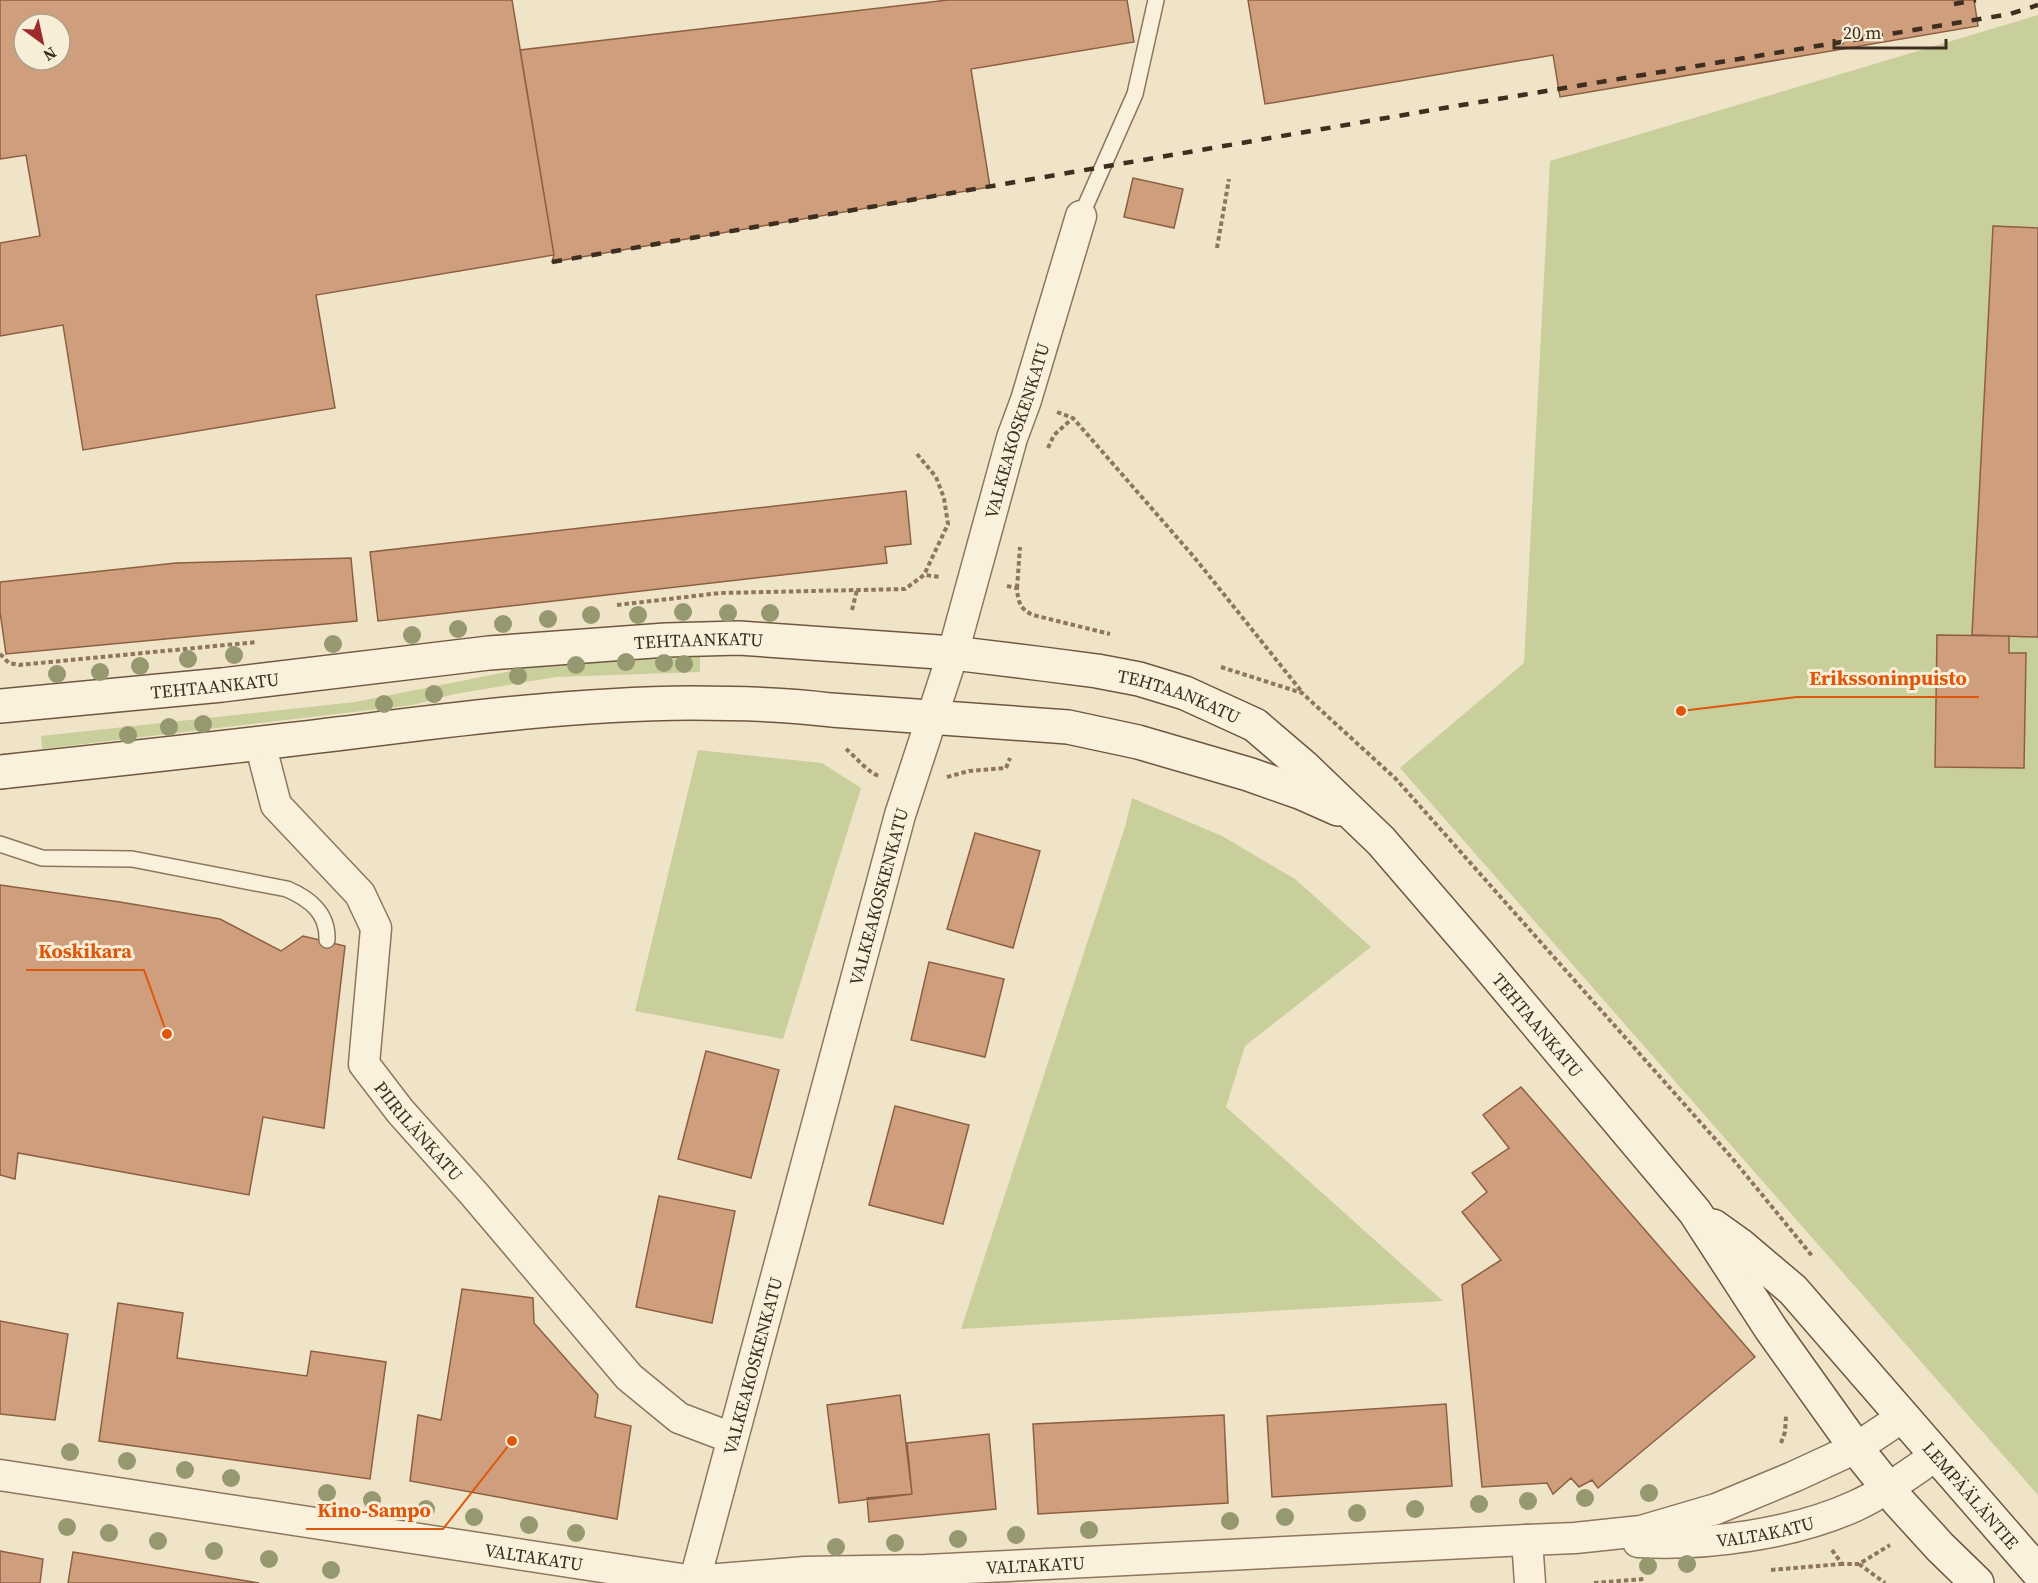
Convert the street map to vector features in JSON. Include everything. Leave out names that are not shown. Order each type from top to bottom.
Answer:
[{"type":"main road","name":"TEHTAANKATU","points":[[0,706],[222,685],[489,653],[666,640],[739,638],[953,653],[1096,671],[1139,679],[1185,693],[1255,725],[1304,767],[1381,841],[1695,1212],[1772,1329],[1856,1448]]},
{"type":"main road","name":"TEHTAANKATU","points":[[0,772],[482,716],[620,704],[796,705],[831,710],[1068,727],[1138,742],[1248,774],[1302,793],[1353,815]]},
{"type":"main road","name":"TEHTAANKATU","points":[[1695,1212],[1741,1246],[1793,1290],[1904,1416]]},
{"type":"main road","name":"LEMPÄÄLÄNTIE","points":[[1904,1416],[2038,1572]]},
{"type":"main road","points":[[1856,1448],[1940,1547],[1977,1583]]},
{"type":"street","name":"VALKEAKOSKENKATU","points":[[694,1582],[900,815],[953,653],[1012,438],[1026,400],[1081,216]]},
{"type":"street","name":"PIIRILÄNKATU","points":[[260,743],[276,805],[360,894],[376,928],[364,1064],[400,1111],[476,1195],[629,1377],[679,1418],[732,1438]]},
{"type":"street","name":"VALTAKATU","points":[[0,1475],[694,1582],[805,1572],[927,1570],[1575,1538],[1641,1531],[1716,1509],[1793,1477],[1856,1448],[1904,1416]]},
{"type":"street","name":"VALTAKATU","points":[[1575,1538],[1650,1543],[1713,1540],[1768,1533],[1853,1507],[1889,1488],[1937,1455]]},
{"type":"street","points":[[1527,1540],[1530,1583]]},
{"type":"lane","points":[[1081,216],[1135,94],[1156,0]]},
{"type":"lane","points":[[0,844],[42,858],[132,859],[287,889],[304,897],[323,916],[328,929],[327,940]]},
{"type":"path","points":[[1217,248],[1229,179]]},
{"type":"path","points":[[1026,400],[1073,418],[1194,557],[1302,693],[1396,779],[1732,1158],[1814,1257]]},
{"type":"path","points":[[1045,454],[1054,435],[1073,418]]},
{"type":"path","points":[[605,606],[720,593],[905,589],[924,575],[948,524],[944,498],[936,477],[917,454]]},
{"type":"path","points":[[1021,540],[1017,588],[1019,603],[1024,611],[1117,636]]},
{"type":"path","points":[[924,575],[1017,588]]},
{"type":"path","points":[[0,654],[9,663],[19,665],[267,641]]},
{"type":"path","points":[[1217,666],[1302,693]]},
{"type":"path","points":[[1859,1564],[1885,1583]]},
{"type":"green space","points":[[2038,15],[2038,1495],[1400,768],[1524,663],[1550,161]]},
{"type":"green space","points":[[700,652],[700,672],[556,677],[455,694],[413,705],[42,749],[41,736],[355,702],[577,658]]},
{"type":"green space","points":[[698,750],[822,763],[861,788],[783,1039],[635,1011]]},
{"type":"green space","points":[[1132,798],[1222,836],[1295,879],[1371,947],[1245,1046],[1226,1107],[1443,1301],[961,1329],[1125,827]]},
{"type":"building","points":[[0,0],[512,0],[554,255],[316,295],[335,408],[83,450],[63,325],[0,336],[0,243],[40,236],[26,155],[0,159]]},
{"type":"building","points":[[948,0],[1127,0],[1134,42],[971,69],[990,187],[552,262],[554,255],[520,50]]},
{"type":"building","points":[[1248,0],[1974,0],[1978,26],[1560,97],[1553,55],[1265,104]]},
{"type":"building","points":[[1133,178],[1183,189],[1174,228],[1124,217]]},
{"type":"building","points":[[1993,226],[2038,228],[2038,637],[1972,635]]},
{"type":"building","points":[[906,491],[911,544],[885,547],[887,563],[378,621],[370,552]]},
{"type":"building","points":[[351,558],[357,621],[6,654],[0,612],[0,582],[176,563]]},
{"type":"building","points":[[1937,635],[2009,636],[2009,653],[2026,653],[2024,768],[1935,767]]},
{"type":"building","points":[[975,833],[1040,851],[1013,948],[947,929]]},
{"type":"building","points":[[0,885],[220,919],[281,951],[303,936],[345,946],[324,1128],[263,1117],[249,1195],[18,1153],[15,1179],[0,1175]]},
{"type":"building","points":[[929,962],[1004,979],[985,1057],[911,1040]]},
{"type":"building","points":[[706,1051],[779,1070],[751,1178],[678,1159]]},
{"type":"building","points":[[1521,1087],[1755,1357],[1598,1488],[1592,1480],[1579,1487],[1571,1478],[1553,1494],[1547,1483],[1482,1487],[1462,1285],[1501,1260],[1462,1212],[1487,1192],[1472,1173],[1509,1148],[1483,1115]]},
{"type":"building","points":[[895,1106],[969,1125],[943,1224],[869,1205]]},
{"type":"building","points":[[659,1196],[735,1211],[712,1323],[636,1307]]},
{"type":"building","points":[[462,1289],[533,1298],[534,1323],[598,1395],[595,1417],[631,1426],[617,1519],[410,1481],[418,1415],[441,1420]]},
{"type":"building","points":[[118,1303],[183,1313],[177,1358],[307,1376],[311,1351],[386,1362],[370,1479],[99,1441]]},
{"type":"building","points":[[0,1321],[68,1334],[55,1420],[0,1414]]},
{"type":"building","points":[[900,1395],[912,1494],[839,1503],[827,1405]]},
{"type":"building","points":[[1446,1404],[1452,1486],[1272,1497],[1267,1416]]},
{"type":"building","points":[[1224,1415],[1228,1503],[1038,1514],[1033,1424]]},
{"type":"building","points":[[989,1434],[996,1509],[869,1522],[867,1498],[912,1494],[907,1443]]},
{"type":"building","points":[[0,1551],[43,1559],[40,1583],[0,1583]]},
{"type":"building","points":[[73,1552],[259,1583],[68,1583]]},
{"type":"railway","points":[[1954,4],[1976,0]]},
{"type":"railway","points":[[552,262],[1444,108],[2010,14],[2038,5]]},
{"type":"place","name":"Erikssoninpuisto","points":[[1681,711]]},
{"type":"place","name":"Koskikara","points":[[167,1034]]},
{"type":"place","name":"Kino-Sampo","points":[[512,1441]]}]
